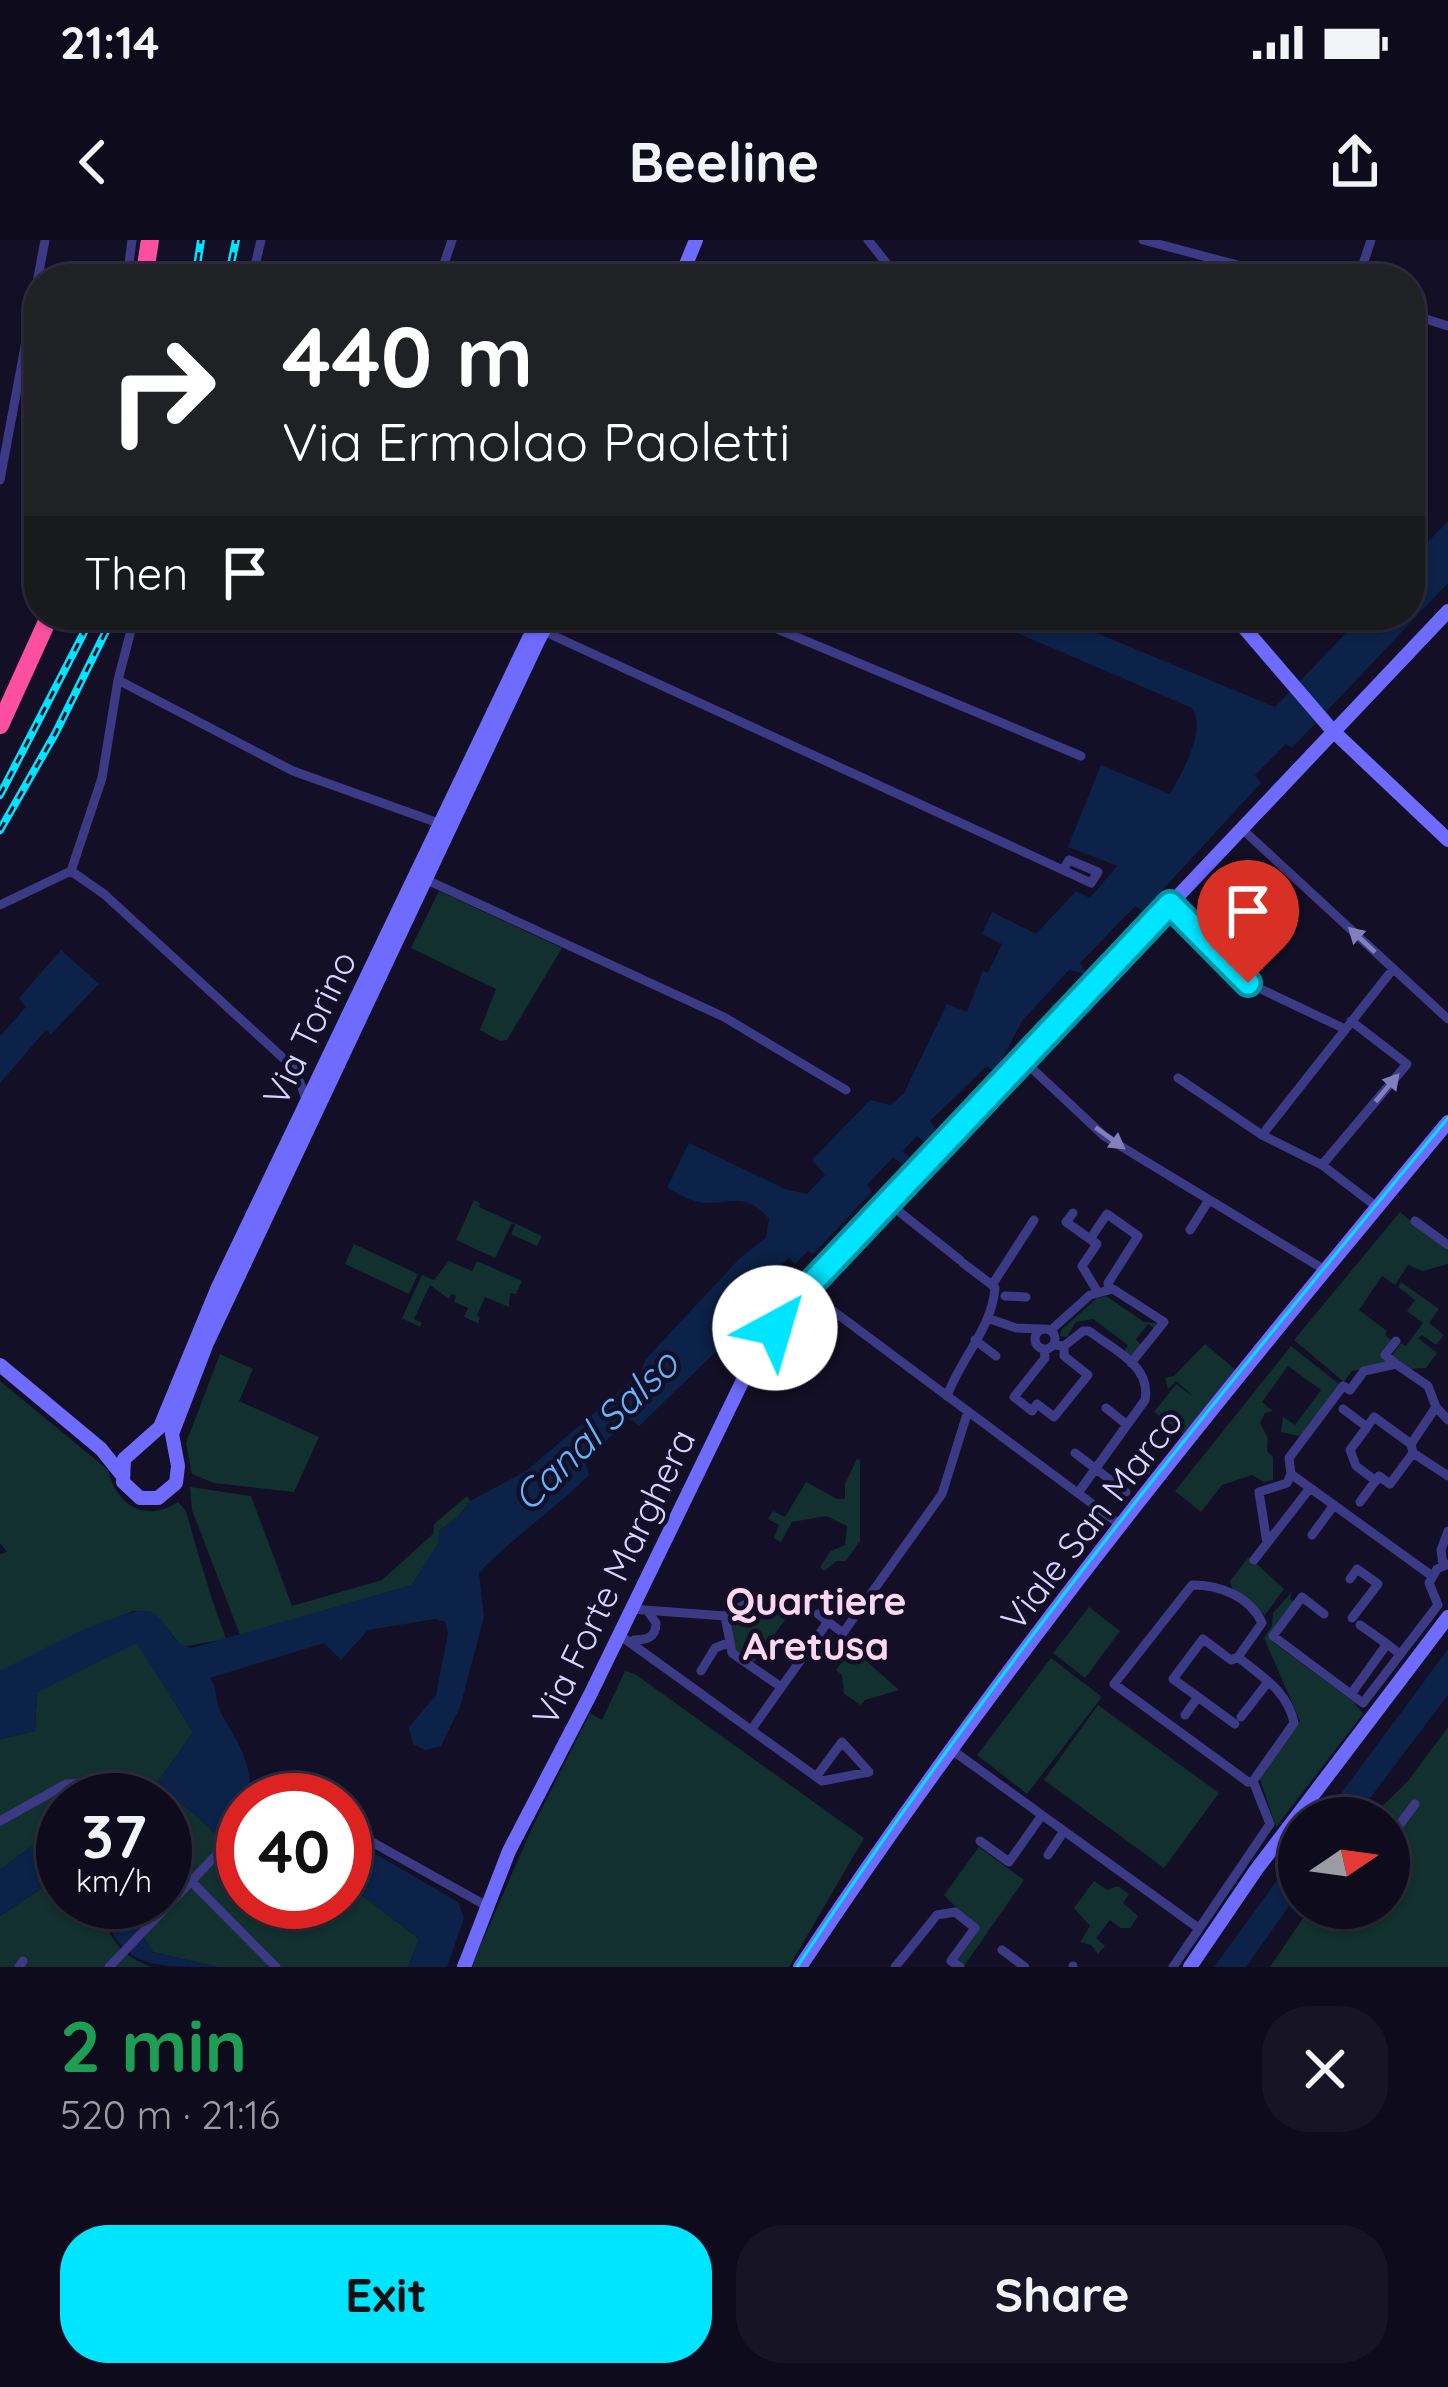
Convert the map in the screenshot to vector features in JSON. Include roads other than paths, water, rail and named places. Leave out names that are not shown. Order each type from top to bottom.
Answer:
[{"type":"highway","points":[[0,700],[31,630]]},
{"type":"highway","points":[[0,724],[43,630]]},
{"type":"street","points":[[868,240],[888,264]]},
{"type":"street","points":[[1143,240],[1233,264]]},
{"type":"street","points":[[0,480],[24,352]]},
{"type":"street","name":"Via Forte Marghera","points":[[464,1967],[485,1905],[626,1637],[744,1378],[775,1328],[887,1202],[1241,828],[1328,727],[1448,611]]},
{"type":"street","points":[[0,905],[71,871],[102,778],[118,680],[132,630]]},
{"type":"street","name":"Via Torino","points":[[539,630],[427,880],[214,1327],[175,1424],[176,1484],[158,1498],[134,1495],[121,1474],[122,1464],[160,1427],[208,1310],[321,1072],[539,630]]},
{"type":"street","points":[[542,630],[1064,870]]},
{"type":"street","points":[[780,630],[1082,756]]},
{"type":"street","points":[[1246,630],[1328,727],[1448,840]]},
{"type":"street","points":[[118,680],[293,771],[441,824]]},
{"type":"street","points":[[1241,828],[1448,1019]]},
{"type":"street","points":[[71,871],[104,894],[295,1070],[307,1102]]},
{"type":"street","points":[[427,880],[724,1017],[846,1090]]},
{"type":"street","points":[[1170,904],[1248,983],[1348,1025],[1407,1064],[1322,1166]]},
{"type":"street","points":[[1262,1135],[1393,969]]},
{"type":"street","points":[[1023,1060],[1104,1136],[1324,1270]]},
{"type":"street","points":[[295,1070],[321,1072]]},
{"type":"street","points":[[1178,1078],[1262,1135],[1322,1166],[1377,1207]]},
{"type":"street","name":"Viale San Marco","points":[[800,1967],[952,1750],[1122,1526],[1448,1122]]},
{"type":"street","points":[[1190,1230],[1209,1200]]},
{"type":"street","points":[[887,1202],[992,1286]]},
{"type":"street","points":[[1016,1328],[1046,1329],[1055,1335],[1049,1346],[1046,1358],[1012,1396],[1032,1411],[1037,1404],[1056,1419],[1088,1375],[1064,1356],[1049,1346],[1035,1337],[1046,1329],[1103,1290],[1138,1236],[1106,1217],[1082,1266],[1103,1290],[1164,1322],[1131,1363]]},
{"type":"street","points":[[1069,1218],[1094,1242]]},
{"type":"street","points":[[947,1396],[994,1310],[992,1286],[1034,1220]]},
{"type":"street","points":[[1414,1221],[1448,1245]]},
{"type":"street","points":[[805,1290],[1122,1526]]},
{"type":"street","points":[[1005,1295],[1026,1298]]},
{"type":"street","points":[[990,1319],[1049,1346]]},
{"type":"street","points":[[1049,1346],[1089,1331],[1145,1376],[1147,1393],[1078,1493]]},
{"type":"street","points":[[975,1340],[995,1356]]},
{"type":"street","points":[[1396,1341],[1385,1355],[1428,1386],[1436,1407],[1448,1420]]},
{"type":"street","points":[[1396,1364],[1364,1371],[1350,1390],[1343,1386],[1288,1458],[1292,1474],[1432,1576]]},
{"type":"street","points":[[0,1365],[101,1449],[121,1474]]},
{"type":"street","points":[[1436,1407],[1412,1449],[1390,1484],[1356,1466],[1350,1450],[1375,1417],[1412,1449],[1448,1476]]},
{"type":"street","points":[[1106,1408],[1126,1424]]},
{"type":"street","points":[[1343,1409],[1367,1427]]},
{"type":"street","points":[[818,1613],[843,1633],[942,1494],[968,1411]]},
{"type":"street","points":[[101,1449],[162,1445],[173,1454]]},
{"type":"street","points":[[1075,1453],[1126,1492]]},
{"type":"street","points":[[1267,1543],[1259,1492],[1287,1483],[1292,1474]]},
{"type":"street","points":[[1360,1502],[1378,1478]]},
{"type":"street","points":[[1254,1560],[1310,1488]]},
{"type":"street","points":[[1312,1535],[1334,1505]]},
{"type":"street","points":[[1190,1967],[1443,1611],[1430,1591],[1432,1576],[1446,1564],[1441,1550],[1448,1531]]},
{"type":"street","points":[[1378,1564],[1356,1622],[1400,1654]]},
{"type":"street","points":[[1350,1579],[1358,1569],[1375,1582]]},
{"type":"street","points":[[1238,1658],[1282,1693],[1294,1724],[1253,1781],[1248,1782],[1114,1684],[1192,1585],[1220,1585],[1260,1615],[1262,1623],[1238,1658],[1231,1660],[1203,1639],[1173,1679],[1238,1720],[1268,1682]]},
{"type":"street","points":[[639,1610],[725,1616],[756,1598]]},
{"type":"street","points":[[1324,1614],[1302,1598],[1273,1636],[1363,1703],[1400,1654],[1429,1630]]},
{"type":"street","points":[[626,1637],[647,1639],[654,1632],[656,1623],[639,1610]]},
{"type":"street","points":[[725,1616],[732,1653],[781,1688]]},
{"type":"street","points":[[751,1730],[827,1622]]},
{"type":"street","points":[[626,1637],[751,1730],[816,1777],[822,1781],[868,1772],[842,1742],[816,1777]]},
{"type":"street","points":[[701,1671],[715,1648],[730,1642]]},
{"type":"street","points":[[1351,1694],[1387,1644]]},
{"type":"street","points":[[1185,1715],[1198,1697]]},
{"type":"street","points":[[952,1750],[1197,1928]]},
{"type":"street","points":[[1173,1967],[1270,1824],[1253,1781]]},
{"type":"street","points":[[0,1821],[36,1801]]},
{"type":"street","points":[[1410,1811],[1415,1804]]},
{"type":"street","points":[[980,1841],[1009,1862],[1042,1815]]},
{"type":"street","points":[[1048,1855],[1064,1832]]},
{"type":"street","points":[[372,1843],[485,1905]]},
{"type":"street","points":[[216,1855],[192,1880],[276,1967]]},
{"type":"street","points":[[895,1967],[937,1915],[955,1912],[975,1928],[951,1961],[960,1967]]},
{"type":"street","points":[[109,1967],[145,1929]]},
{"type":"street","points":[[1002,1950],[1025,1967]]},
{"type":"water","name":"Canal Salso","points":[[1448,521],[1448,583],[1425,607],[1425,545]]},
{"type":"water","name":"Canal Salso","points":[[1010,630],[1089,630],[1275,707],[1348,630],[1404,630],[1292,748],[1286,744],[1255,775],[1261,783],[1143,911],[1135,906],[1080,963],[1086,974],[1069,970],[1022,1021],[995,1073],[987,1066],[930,1121],[936,1129],[925,1143],[917,1136],[903,1151],[909,1158],[902,1164],[893,1157],[867,1185],[872,1192],[813,1254],[808,1251],[795,1264],[789,1258],[779,1267],[781,1279],[754,1315],[639,1426],[629,1418],[585,1462],[589,1475],[479,1573],[484,1617],[460,1707],[441,1746],[425,1750],[413,1744],[409,1727],[436,1695],[448,1633],[445,1622],[435,1619],[368,1630],[341,1660],[324,1643],[210,1678],[249,1773],[216,1773],[216,1834],[192,1812],[192,1773],[164,1773],[193,1732],[137,1643],[37,1692],[35,1731],[0,1739],[0,1671],[99,1623],[150,1612],[179,1642],[192,1648],[412,1585],[438,1543],[439,1531],[470,1501],[526,1471],[640,1374],[645,1360],[740,1258],[766,1238],[769,1219],[751,1204],[705,1203],[667,1188],[689,1143],[785,1189],[807,1194],[825,1175],[812,1160],[870,1100],[891,1105],[904,1093],[947,1004],[967,1012],[983,971],[988,973],[1002,944],[982,934],[992,912],[1036,934],[1076,891],[1090,898],[1117,866],[1068,847],[1101,765],[1170,794],[1191,751],[1196,717],[1192,708]]},
{"type":"water","points":[[61,950],[99,984],[51,1034],[46,1030],[0,1083],[0,1036],[26,1007],[19,998]]},
{"type":"water","points":[[1448,1649],[1448,1695],[1371,1797],[1339,1797]]},
{"type":"water","points":[[36,1843],[36,1892],[0,1916],[0,1870]]},
{"type":"water","points":[[372,1852],[458,1902],[464,1918],[447,1967],[408,1967],[419,1939],[372,1903]]},
{"type":"water","points":[[1278,1879],[1278,1922],[1246,1967],[1214,1967]]},
{"type":"water","points":[[111,1929],[140,1929],[153,1952],[217,1967],[154,1964],[139,1959]]},
{"type":"tram line","points":[[797,1967],[1029,1640],[1194,1428],[1448,1118]]},
{"type":"railway","points":[[197,264],[201,240]]},
{"type":"railway","points":[[231,264],[236,240]]},
{"type":"railway","points":[[0,795],[85,630]]},
{"type":"railway","points":[[0,830],[107,630]]},
{"type":"district","name":"Quartiere Aretusa","points":[[816,1622]]}]
